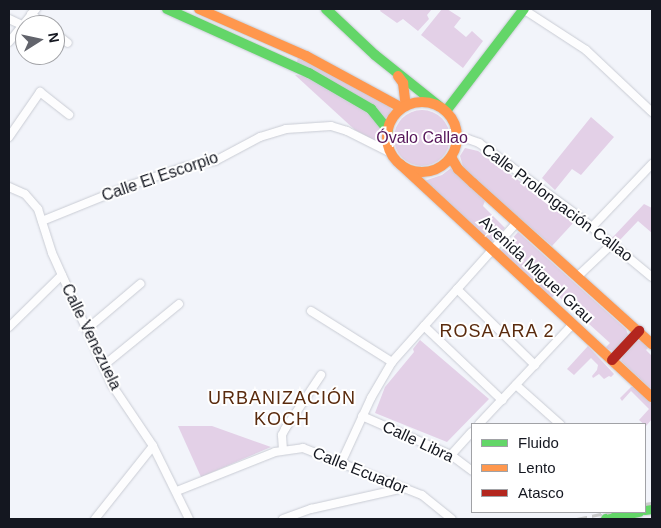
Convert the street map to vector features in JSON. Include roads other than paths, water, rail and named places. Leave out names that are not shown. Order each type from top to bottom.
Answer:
[{"type":"main road","points":[[166,9],[273,56],[348,95],[379,116],[388,130]]},
{"type":"main road","points":[[199,9],[279,44],[404,107]]},
{"type":"main road","points":[[326,9],[396,73],[442,109],[455,124],[457,140],[451,157],[442,166],[425,172],[412,171],[400,164],[391,153],[387,142],[388,130],[394,116],[404,107],[421,102],[442,109]]},
{"type":"main road","points":[[442,109],[524,9]]},
{"type":"main road","points":[[273,56],[279,44]]},
{"type":"main road","points":[[396,73],[403,83],[404,107]]},
{"type":"main road","name":"Avenida Miguel Grau","points":[[451,157],[458,168],[652,344]]},
{"type":"main road","name":"Avenida Miguel Grau","points":[[400,164],[652,397]]},
{"type":"main road","points":[[612,360],[639,332]]},
{"type":"main road","points":[[606,519],[631,513]]},
{"type":"street","points":[[524,9],[592,54],[652,112]]},
{"type":"street","points":[[9,137],[40,92],[69,115]]},
{"type":"street","name":"Calle El Escorpio","points":[[42,221],[131,185],[184,168],[215,161],[260,137],[286,129],[332,126],[347,131],[391,153]]},
{"type":"street","name":"Calle Prolongación Callao","points":[[457,140],[468,139],[479,143],[592,227],[652,277]]},
{"type":"street","points":[[592,227],[652,164]]},
{"type":"street","name":"Calle Venezuela","points":[[9,187],[20,190],[30,198],[38,209],[48,242],[112,385],[153,446],[177,491],[189,519]]},
{"type":"street","points":[[340,463],[362,416],[392,362],[517,222]]},
{"type":"street","points":[[578,276],[612,244]]},
{"type":"street","points":[[9,327],[62,275]]},
{"type":"street","points":[[88,329],[140,284]]},
{"type":"street","points":[[457,289],[535,365]]},
{"type":"street","points":[[103,366],[179,304]]},
{"type":"street","points":[[311,311],[392,362]]},
{"type":"street","points":[[480,423],[573,324]]},
{"type":"street","points":[[424,326],[502,400]]},
{"type":"street","points":[[283,450],[282,435],[285,429],[321,375]]},
{"type":"street","points":[[516,385],[559,423]]},
{"type":"street","name":"Calle Libra","points":[[362,416],[451,455],[471,470]]},
{"type":"street","points":[[486,417],[492,423]]},
{"type":"street","points":[[451,455],[471,433]]},
{"type":"street","points":[[95,519],[153,446]]},
{"type":"street","name":"Calle Ecuador","points":[[177,491],[283,450],[303,448],[431,500],[452,519]]},
{"type":"street","points":[[283,519],[318,507],[404,488]]},
{"type":"railway","points":[[646,504],[652,503]]},
{"type":"railway","points":[[577,519],[606,513]]},
{"type":"district","name":"ROSA ARA 2","points":[[497,331]]},
{"type":"district","name":"URBANIZACIÓN KOCH","points":[[282,409]]},
{"type":"park label","name":"Óvalo Callao","points":[[422,138]]}]
